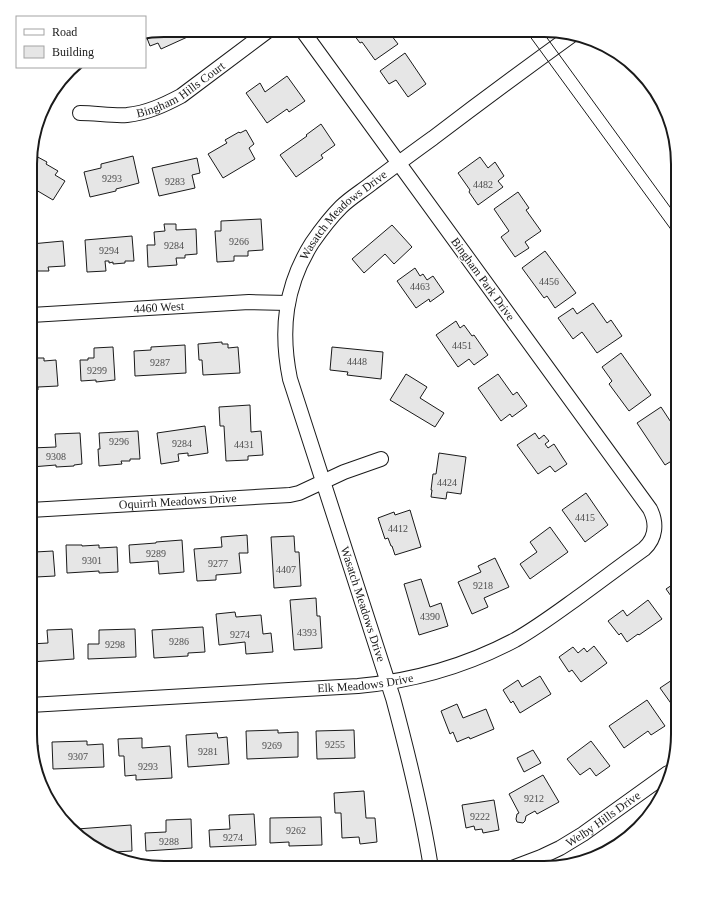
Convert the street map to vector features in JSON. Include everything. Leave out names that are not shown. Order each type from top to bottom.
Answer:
[{"type":"street","name":"Bingham Hills Court","points":[[80,113],[126,115],[154,109],[181,96],[260,37]]},
{"type":"street","name":"Bingham Park Drive","points":[[307,37],[650,509],[654,520],[654,530]]},
{"type":"street","name":"Wasatch Meadows Drive","points":[[430,861],[419,802],[403,735],[388,683],[291,384],[287,364],[285,333],[288,303],[294,278],[311,244],[341,207],[398,163],[567,39]]},
{"type":"street","name":"4460 West","points":[[37,315],[250,302],[288,303]]},
{"type":"street","points":[[323,482],[344,472],[381,459]]},
{"type":"street","name":"Oquirrh Meadows Drive","points":[[37,510],[284,496],[299,493],[323,482]]},
{"type":"street","name":"Elk Meadows Drive","points":[[37,705],[358,686],[388,683],[450,668],[494,650],[516,639],[562,610],[644,549],[651,541],[654,530]]},
{"type":"street","name":"Welby Hills Drive","points":[[531,861],[560,848],[583,834],[664,776]]},
{"type":"building","points":[[187,37],[161,49],[158,43],[150,46],[147,38]]},
{"type":"building","points":[[356,37],[393,37],[398,44],[375,60],[362,42],[360,43]]},
{"type":"building","points":[[405,53],[426,84],[408,97],[396,80],[389,84],[380,71]]},
{"type":"building","points":[[287,76],[305,101],[289,112],[287,109],[267,123],[246,93],[260,83],[265,92]]},
{"type":"building","points":[[321,124],[335,145],[321,155],[323,158],[296,177],[280,155]]},
{"type":"building","points":[[246,130],[254,144],[249,148],[255,159],[223,178],[208,154],[227,143],[225,140],[239,132],[240,133]]},
{"type":"building","points":[[133,156],[139,183],[116,189],[116,191],[90,197],[84,172],[101,168],[101,164]]},
{"type":"building","points":[[37,157],[58,171],[55,175],[65,181],[53,200],[37,191]]},
{"type":"building","points":[[480,157],[488,168],[495,162],[504,176],[498,181],[503,187],[478,205],[458,173]]},
{"type":"building","points":[[197,158],[200,173],[192,175],[195,188],[159,196],[152,168]]},
{"type":"building","points":[[518,192],[529,208],[526,210],[541,231],[525,242],[529,248],[515,257],[501,237],[509,231],[494,209]]},
{"type":"building","points":[[261,219],[263,250],[248,251],[248,256],[234,256],[234,261],[217,262],[215,231],[221,231],[221,221]]},
{"type":"building","points":[[164,224],[176,224],[176,230],[196,229],[197,254],[185,255],[185,258],[176,258],[177,265],[148,267],[147,245],[155,245],[154,232],[165,231]]},
{"type":"building","points":[[392,225],[412,247],[394,264],[385,254],[364,273],[352,259]]},
{"type":"building","points":[[132,236],[134,261],[125,261],[125,263],[113,264],[113,262],[109,263],[109,261],[105,261],[106,271],[87,272],[85,240]]},
{"type":"building","points":[[63,241],[65,266],[48,267],[49,271],[37,271],[37,243]]},
{"type":"building","points":[[545,251],[576,293],[555,308],[547,296],[544,298],[522,268]]},
{"type":"building","points":[[415,268],[420,276],[423,274],[427,280],[433,276],[444,292],[430,302],[429,299],[416,308],[397,281]]},
{"type":"building","points":[[593,303],[607,323],[611,320],[622,336],[597,353],[582,332],[573,339],[558,318],[573,308],[577,314]]},
{"type":"building","points":[[456,321],[460,328],[464,325],[472,336],[474,335],[488,355],[474,365],[469,359],[458,367],[436,335]]},
{"type":"building","points":[[222,342],[222,344],[228,344],[228,348],[238,347],[240,373],[203,375],[202,360],[199,360],[198,344]]},
{"type":"building","points":[[185,345],[186,373],[135,376],[134,351],[151,350],[151,347]]},
{"type":"building","points":[[113,347],[115,380],[96,382],[96,380],[81,381],[80,360],[94,358],[94,348]]},
{"type":"building","points":[[332,347],[383,352],[381,379],[347,375],[348,372],[330,370]]},
{"type":"building","points":[[621,353],[651,395],[629,411],[609,384],[612,381],[602,367]]},
{"type":"building","points":[[37,358],[44,358],[44,361],[56,360],[58,386],[38,387],[38,390]]},
{"type":"building","points":[[406,374],[427,387],[420,398],[444,413],[435,427],[390,400]]},
{"type":"building","points":[[498,374],[513,395],[517,392],[527,406],[512,417],[510,414],[501,421],[478,388]]},
{"type":"building","points":[[250,405],[251,432],[261,431],[263,455],[248,456],[248,460],[226,461],[224,426],[220,426],[219,407]]},
{"type":"building","points":[[661,407],[671,422],[671,461],[665,465],[637,423]]},
{"type":"building","points":[[205,426],[208,453],[188,456],[188,453],[178,454],[179,461],[161,464],[157,433]]},
{"type":"building","points":[[138,431],[140,459],[121,461],[122,464],[99,466],[99,433]]},
{"type":"building","points":[[80,433],[82,464],[74,466],[56,467],[56,465],[37,467],[37,448],[56,447],[55,434]]},
{"type":"building","points":[[535,433],[539,439],[544,435],[549,441],[545,444],[548,448],[554,444],[567,464],[555,472],[550,466],[538,474],[517,445]]},
{"type":"building","points":[[439,453],[466,457],[461,494],[447,492],[446,499],[431,497],[433,474],[436,474]]},
{"type":"building","points":[[586,493],[608,525],[585,542],[562,510]]},
{"type":"building","points":[[410,510],[421,547],[395,555],[388,538],[385,539],[378,518],[394,512],[395,515]]},
{"type":"building","points":[[550,527],[568,552],[530,579],[520,564],[537,552],[530,542]]},
{"type":"building","points":[[247,535],[248,553],[239,553],[241,573],[216,575],[216,580],[197,581],[194,549],[222,547],[221,537]]},
{"type":"building","points":[[294,536],[295,552],[299,552],[301,586],[274,588],[271,537]]},
{"type":"building","points":[[182,540],[184,572],[159,574],[158,561],[130,563],[129,545]]},
{"type":"building","points":[[66,545],[99,545],[99,548],[117,547],[118,572],[99,573],[99,571],[67,573]]},
{"type":"building","points":[[53,551],[55,576],[37,577],[37,552]]},
{"type":"building","points":[[495,558],[509,587],[484,598],[488,607],[472,614],[458,582],[481,572],[478,566]]},
{"type":"building","points":[[421,579],[430,607],[441,603],[448,626],[419,635],[404,584]]},
{"type":"building","points":[[671,586],[671,596],[666,589]]},
{"type":"building","points":[[316,598],[317,616],[320,616],[322,648],[294,650],[290,600]]},
{"type":"building","points":[[648,600],[662,619],[627,642],[621,633],[619,635],[608,621],[623,610],[627,616]]},
{"type":"building","points":[[235,612],[236,617],[261,615],[263,634],[271,633],[273,652],[246,654],[245,642],[219,645],[216,614]]},
{"type":"building","points":[[203,627],[205,652],[188,653],[188,656],[154,658],[152,630]]},
{"type":"building","points":[[72,629],[74,659],[37,662],[37,644],[48,643],[47,630]]},
{"type":"building","points":[[135,629],[136,657],[88,659],[88,644],[99,644],[99,630]]},
{"type":"building","points":[[594,646],[607,663],[581,682],[572,670],[569,672],[559,657],[573,647],[578,653],[584,648],[587,652]]},
{"type":"building","points":[[540,676],[551,694],[520,713],[513,701],[511,703],[503,690],[518,680],[522,687]]},
{"type":"building","points":[[671,681],[671,703],[660,688]]},
{"type":"building","points":[[647,700],[665,726],[651,735],[648,731],[624,748],[609,726]]},
{"type":"building","points":[[457,704],[463,718],[486,709],[494,729],[470,739],[469,737],[457,742],[453,732],[450,734],[441,711]]},
{"type":"building","points":[[278,730],[278,733],[298,732],[298,757],[247,759],[246,731]]},
{"type":"building","points":[[354,730],[355,758],[317,759],[316,731]]},
{"type":"building","points":[[217,733],[218,738],[227,737],[229,764],[188,767],[186,735]]},
{"type":"building","points":[[142,738],[142,748],[170,746],[172,778],[136,780],[136,775],[125,776],[124,756],[119,756],[118,739]]},
{"type":"building","points":[[87,741],[87,745],[103,744],[104,767],[53,769],[52,742]]},
{"type":"building","points":[[591,741],[610,766],[596,776],[590,768],[580,775],[567,759]]},
{"type":"building","points":[[533,750],[541,763],[524,772],[517,758]]},
{"type":"building","points":[[543,775],[559,802],[537,814],[535,811],[526,816],[523,823],[517,822],[517,814],[519,813],[509,794]]},
{"type":"building","points":[[364,791],[366,818],[375,818],[377,842],[360,844],[359,837],[342,838],[341,813],[335,813],[334,793]]},
{"type":"building","points":[[494,800],[499,830],[483,833],[482,829],[475,830],[474,826],[466,828],[462,805]]},
{"type":"building","points":[[254,814],[256,845],[210,847],[209,830],[230,829],[229,815]]},
{"type":"building","points":[[321,817],[322,845],[289,846],[289,842],[270,843],[270,818]]},
{"type":"building","points":[[191,819],[192,848],[146,851],[145,833],[166,832],[166,820]]},
{"type":"building","points":[[131,825],[132,851],[118,852],[108,848],[93,840],[79,829]]},
{"type":"tram line","points":[[530,37],[671,229]]},
{"type":"tram line","points":[[546,37],[671,208]]}]
